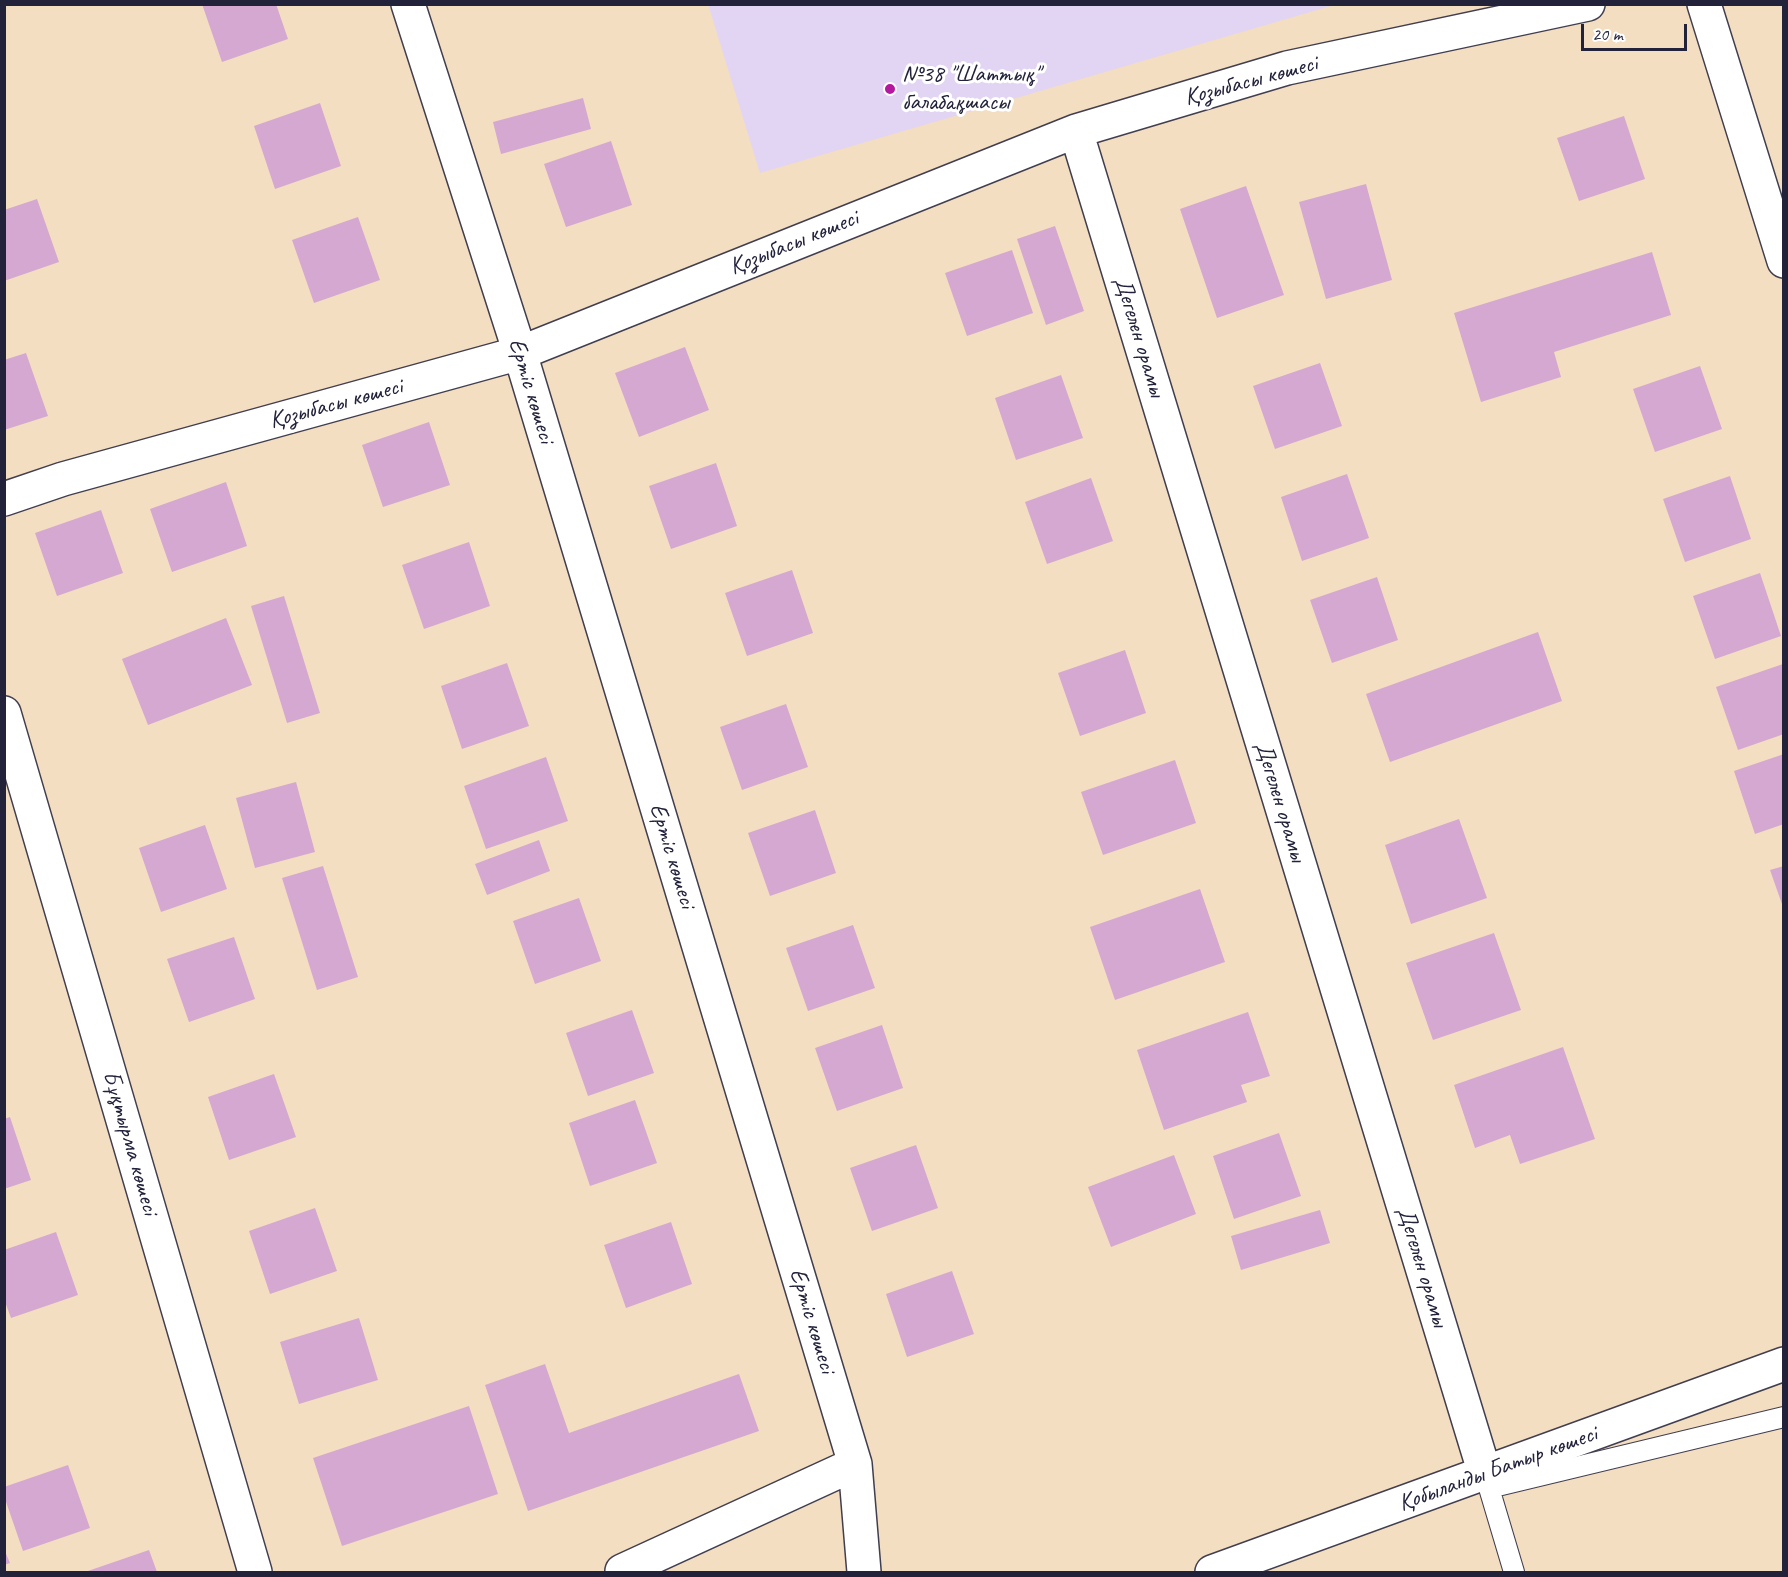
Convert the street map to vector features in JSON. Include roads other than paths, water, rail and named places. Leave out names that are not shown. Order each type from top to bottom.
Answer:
[{"type":"street","name":"Ертіс көшесі","points":[[408,4],[520,353],[855,1464],[864,1572]]},
{"type":"street","name":"Қозыбасы көшесі","points":[[4,499],[63,479],[520,353],[1076,131],[1287,68],[1588,4]]},
{"type":"street","points":[[1704,4],[1784,261]]},
{"type":"street","name":"Дегелен орамы","points":[[1076,131],[1487,1481]]},
{"type":"street","name":"Бұқтырма көшесі","points":[[4,712],[255,1572]]},
{"type":"street","name":"Қобыланды Батыр көшесі","points":[[1212,1572],[1487,1481],[1784,1364]]},
{"type":"street","points":[[622,1571],[855,1464]]},
{"type":"lane","points":[[1514,1572],[1487,1481],[1782,1423]]},
{"type":"place","name":"№38 \"Шаттық\" балабақшасы","points":[[890,89]]}]
